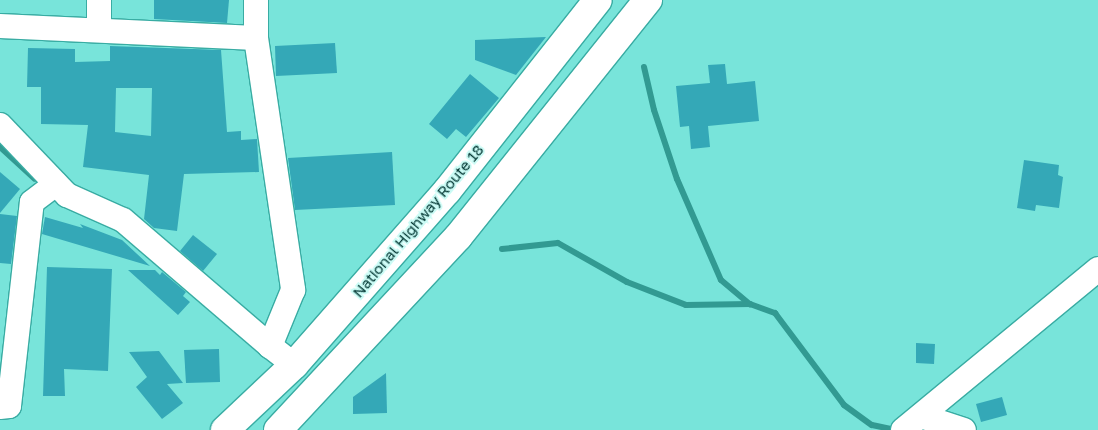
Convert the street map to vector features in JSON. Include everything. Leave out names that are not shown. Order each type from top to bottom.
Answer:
[{"type":"highway","name":"National Highway Route 18","points":[[225,430],[294,365],[448,191],[598,0]]},
{"type":"highway","points":[[291,425],[458,236],[648,0]]},
{"type":"street","points":[[99,0],[99,30]]},
{"type":"street","points":[[256,0],[256,38],[293,290],[270,346]]},
{"type":"street","points":[[0,26],[256,38]]},
{"type":"street","points":[[0,125],[67,195],[123,220],[294,365]]},
{"type":"street","points":[[0,407],[9,406],[32,202],[56,184]]},
{"type":"street","points":[[910,425],[1098,269]]},
{"type":"street","points":[[910,425],[964,430]]},
{"type":"building","points":[[154,0],[229,0],[227,23],[154,19]]},
{"type":"building","points":[[546,37],[516,75],[475,60],[475,40]]},
{"type":"building","points":[[335,43],[337,73],[276,76],[275,46]]},
{"type":"building","points":[[110,46],[221,50],[227,132],[241,131],[241,140],[257,139],[259,172],[184,174],[177,231],[154,228],[144,219],[149,175],[83,167],[88,125],[41,124],[41,87],[27,87],[28,48],[75,49],[75,62],[110,61]],"holes":[[[116,88],[152,88],[151,136],[115,132]]]},
{"type":"building","points":[[725,64],[727,84],[755,81],[759,121],[708,126],[710,147],[691,149],[689,126],[680,127],[676,86],[710,83],[708,65]]},
{"type":"building","points":[[470,74],[499,98],[466,137],[456,129],[447,139],[429,124]]},
{"type":"building","points":[[392,152],[395,205],[295,210],[288,158]]},
{"type":"building","points":[[1024,160],[1059,165],[1058,175],[1063,177],[1059,208],[1036,205],[1035,211],[1017,208]]},
{"type":"building","points":[[0,172],[20,189],[0,213]]},
{"type":"building","points":[[0,214],[17,216],[11,264],[0,263]]},
{"type":"building","points":[[45,217],[83,228],[80,224],[122,240],[150,266],[42,234]]},
{"type":"building","points":[[193,235],[217,254],[203,271],[180,251]]},
{"type":"building","points":[[47,267],[112,269],[108,371],[64,369],[65,396],[43,396]]},
{"type":"building","points":[[128,270],[155,270],[160,275],[162,272],[186,292],[183,296],[190,302],[178,315]]},
{"type":"building","points":[[916,343],[935,344],[934,364],[916,363]]},
{"type":"building","points":[[219,349],[220,382],[186,383],[184,350]]},
{"type":"building","points":[[159,351],[183,383],[167,384],[183,403],[162,419],[136,387],[147,377],[129,352]]},
{"type":"building","points":[[386,373],[387,413],[353,414],[353,397]]},
{"type":"building","points":[[1002,397],[1007,415],[981,422],[976,404]]},
{"type":"waterway","points":[[644,67],[654,110],[677,179],[721,280],[750,304],[775,313],[844,405],[872,425],[895,430]]},
{"type":"waterway","points":[[0,147],[35,179]]},
{"type":"waterway","points":[[502,249],[558,243],[627,282],[686,305],[750,304]]}]
